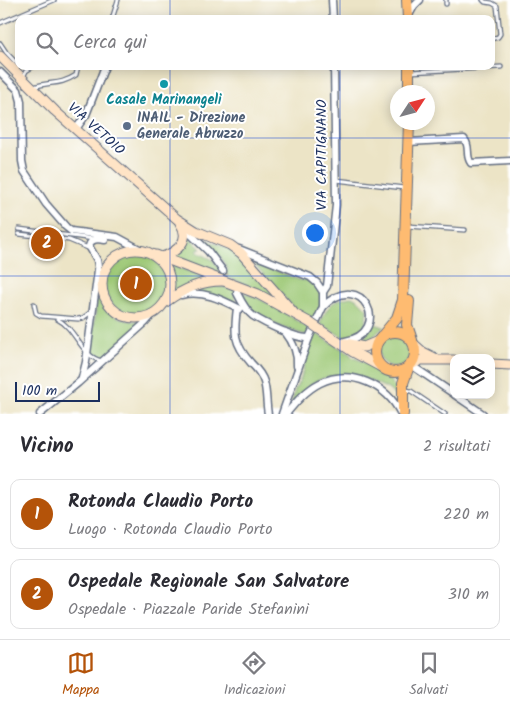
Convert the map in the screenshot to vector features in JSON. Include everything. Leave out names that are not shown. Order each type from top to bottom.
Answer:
[{"type":"main road","points":[[407,0],[408,15]]},
{"type":"main road","points":[[409,70],[409,85]]},
{"type":"main road","points":[[403,393],[398,384],[377,361],[374,354],[380,338],[394,324],[402,307],[409,130]]},
{"type":"main road","points":[[402,414],[404,376],[415,354],[407,326],[411,274],[406,228]]},
{"type":"main road","points":[[380,338],[390,332],[399,332],[408,336],[413,344]]},
{"type":"main road","points":[[383,368],[391,372],[400,372],[410,364]]},
{"type":"street","points":[[332,0],[333,15]]},
{"type":"street","points":[[410,15],[420,0]]},
{"type":"street","name":"VIA VETOIO","points":[[0,56],[15,68]]},
{"type":"street","name":"VIA VETOIO","points":[[17,70],[24,76],[31,88],[180,223],[200,234],[230,245],[241,253],[293,312]]},
{"type":"street","points":[[76,129],[86,115],[103,70]]},
{"type":"street","name":"VIA CAPITIGNANO","points":[[284,414],[309,338],[323,307],[323,292],[327,286],[336,205],[334,70]]},
{"type":"street","points":[[0,72],[18,90],[21,98],[22,161],[28,180],[66,227],[74,232],[117,237],[159,259],[168,273],[170,289],[164,304]]},
{"type":"street","points":[[408,142],[464,139],[467,144],[468,160],[471,163],[510,161]]},
{"type":"street","points":[[162,257],[174,251],[182,244],[185,235],[180,223]]},
{"type":"street","points":[[180,223],[208,251],[223,271]]},
{"type":"street","points":[[126,241],[97,239],[90,244],[97,260],[99,279],[106,302],[119,314],[136,318],[153,314]]},
{"type":"street","points":[[230,245],[310,277],[323,292]]},
{"type":"street","points":[[78,383],[85,370],[99,279],[111,260],[128,250],[146,252],[162,257],[258,294],[293,312],[353,352],[383,368]]},
{"type":"street","points":[[40,414],[145,324],[172,297],[186,288],[209,281],[228,282]]},
{"type":"street","points":[[172,297],[199,293],[221,300],[284,331],[309,338]]},
{"type":"street","points":[[237,293],[252,315]]},
{"type":"street","points":[[323,307],[331,300],[347,293],[361,298],[368,307],[370,317],[365,330],[354,339],[337,340]]},
{"type":"street","points":[[237,308],[236,341],[265,383],[268,414]]},
{"type":"street","points":[[284,331],[290,338],[296,352],[296,375]]},
{"type":"street","points":[[337,340],[361,347],[370,345],[380,338]]},
{"type":"street","points":[[413,344],[434,359]]},
{"type":"street","points":[[426,376],[424,365],[434,359]]},
{"type":"street","points":[[450,360],[417,360],[410,364],[450,392]]},
{"type":"street","points":[[495,364],[510,365]]},
{"type":"street","points":[[284,414],[306,392],[324,381],[354,378],[384,390],[392,398],[402,414]]},
{"type":"street","points":[[460,399],[483,414]]},
{"type":"street","points":[[287,402],[289,406],[294,404]]},
{"type":"lane","points":[[19,15],[54,0]]},
{"type":"lane","points":[[113,15],[118,0]]},
{"type":"lane","points":[[483,0],[497,6],[500,34],[495,38]]},
{"type":"lane","points":[[0,23],[15,17]]},
{"type":"lane","points":[[0,43],[15,62]]},
{"type":"lane","points":[[495,67],[501,67]]},
{"type":"lane","points":[[21,70],[24,76],[30,70]]},
{"type":"lane","points":[[31,88],[68,80],[76,75],[77,70]]},
{"type":"lane","points":[[336,180],[407,188]]},
{"type":"lane","points":[[406,228],[465,230]]},
{"type":"lane","points":[[19,229],[97,239]]},
{"type":"lane","points":[[19,234],[69,240],[84,245],[92,252]]},
{"type":"lane","points":[[34,304],[38,314],[54,317],[83,318],[93,310]]},
{"type":"lane","points":[[54,317],[68,326],[93,358],[103,361]]},
{"type":"lane","points":[[403,393],[411,391],[445,414]]},
{"type":"green space","points":[[194,235],[233,250],[281,302],[245,284],[173,256],[190,238],[201,249],[197,252],[213,260],[222,273],[228,270],[220,256]]},
{"type":"green space","points":[[129,253],[141,253],[157,262],[164,272],[166,284],[164,296],[157,306],[141,315],[129,315],[118,310],[109,301],[104,290],[104,278],[109,267],[118,258]]},
{"type":"green space","points":[[245,254],[272,269],[299,280],[309,280],[317,287],[321,294],[321,305],[314,321],[294,308]]},
{"type":"green space","points":[[167,264],[211,279],[172,296],[173,280]]},
{"type":"green space","points":[[207,286],[221,287],[248,294],[310,329],[307,335],[269,321],[252,309],[240,294],[234,296],[237,302],[188,292]]},
{"type":"green space","points":[[98,291],[109,311],[115,315],[127,320],[144,321],[103,358],[100,358],[91,351]]},
{"type":"green space","points":[[350,297],[356,298],[367,309],[366,321],[360,332],[345,338],[320,324],[330,305],[338,300]]},
{"type":"green space","points":[[372,323],[384,327],[372,338],[356,342],[367,334]]},
{"type":"green space","points":[[315,333],[352,357],[369,364],[389,380],[395,387],[398,400],[389,390],[379,385],[361,378],[343,375],[324,378],[315,382],[292,403],[310,343]]},
{"type":"green space","points":[[395,335],[401,336],[406,340],[410,345],[410,357],[406,362],[401,366],[395,367],[389,366],[384,362],[380,357],[379,351],[380,345],[384,340],[389,336]]},
{"type":"tunnel","points":[[223,271],[237,293]]},
{"type":"place","name":"Casale Marinangeli","points":[[164,84]]},
{"type":"place","name":"INAIL - Direzione Generale Abruzzo","points":[[127,126]]},
{"type":"place","name":"Ospedale Regionale San Salvatore","points":[[47,243]]},
{"type":"place","name":"Rotonda Claudio Porto","points":[[136,284]]}]
